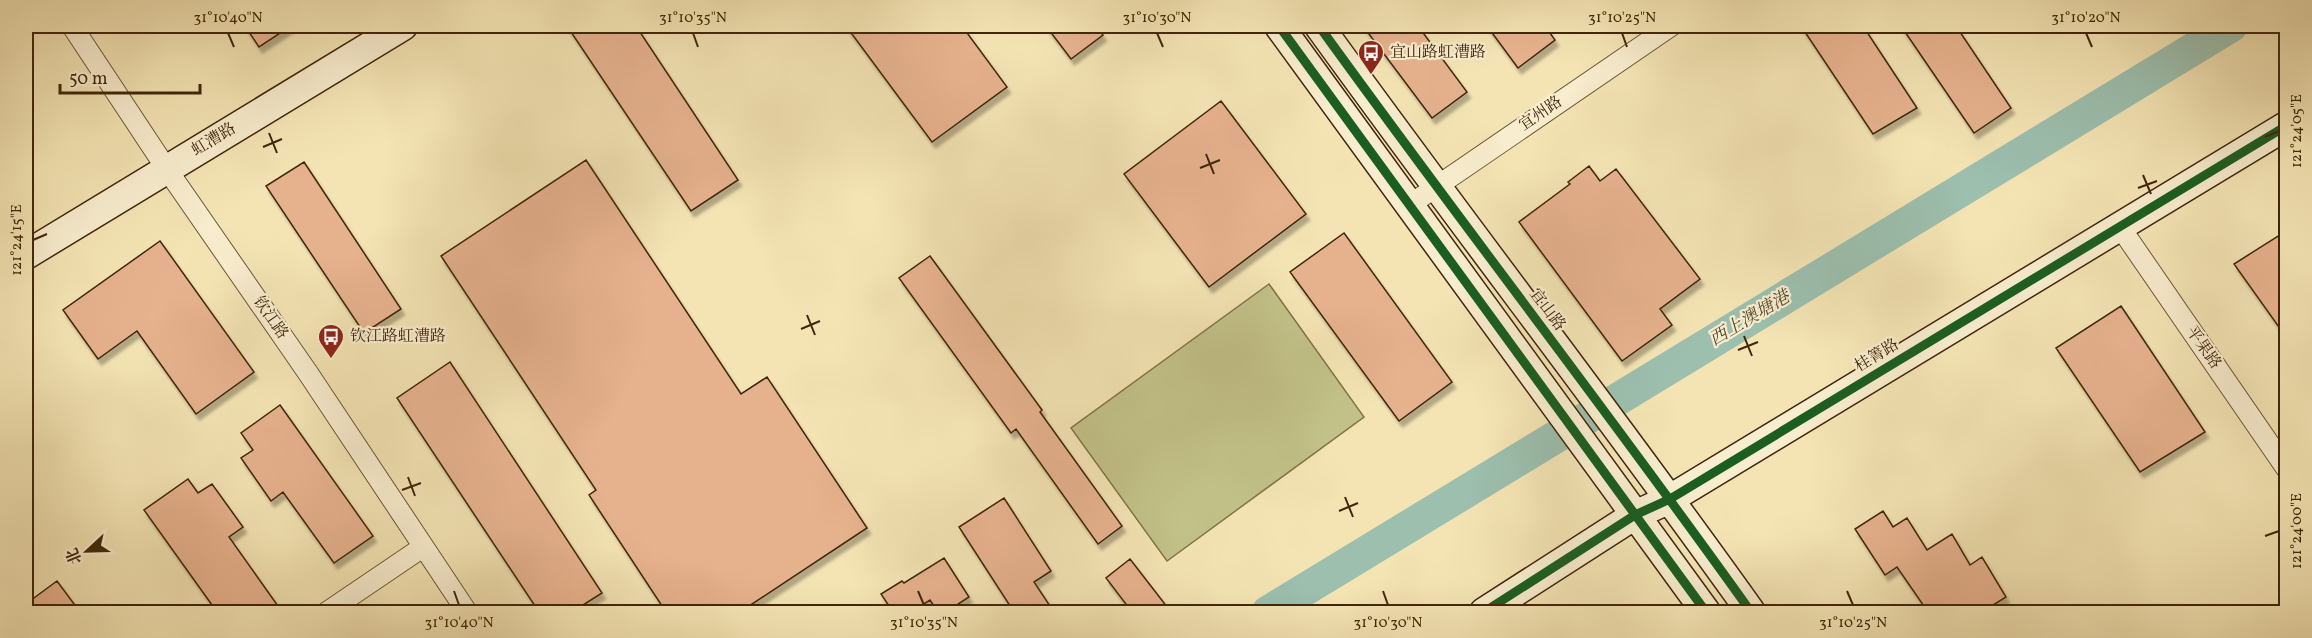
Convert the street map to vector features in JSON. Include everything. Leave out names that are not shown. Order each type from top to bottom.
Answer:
[{"type":"main road","name":"虹漕路","points":[[26,255],[403,26]]},
{"type":"main road","points":[[1279,26],[1411,204],[1706,612]]},
{"type":"main road","name":"宜山路","points":[[1319,26],[1435,186],[1670,499],[1751,612]]},
{"type":"main road","name":"桂箐路","points":[[1484,612],[1635,515],[1670,499],[2286,126]]},
{"type":"street","name":"钦江路","points":[[72,26],[166,168],[308,373],[466,612]]},
{"type":"street","name":"宜州路","points":[[1411,204],[1671,26]]},
{"type":"street","name":"平果路","points":[[2120,227],[2286,468]]},
{"type":"street","points":[[327,612],[423,547]]},
{"type":"green space","points":[[1269,284],[1364,417],[1167,561],[1071,428]]},
{"type":"building","points":[[245,26],[291,26],[259,47]]},
{"type":"building","points":[[567,26],[636,26],[738,180],[691,211]]},
{"type":"building","points":[[846,26],[962,26],[1007,87],[932,142]]},
{"type":"building","points":[[1046,26],[1096,26],[1103,35],[1071,59]]},
{"type":"building","points":[[1363,26],[1418,26],[1467,92],[1432,118]]},
{"type":"building","points":[[1487,26],[1545,26],[1555,40],[1518,68]]},
{"type":"building","points":[[1801,26],[1863,26],[1917,108],[1873,134]]},
{"type":"building","points":[[1901,26],[1956,26],[2011,108],[1974,133]]},
{"type":"building","points":[[1221,101],[1306,214],[1209,287],[1124,174]]},
{"type":"building","points":[[586,160],[741,394],[767,377],[867,528],[740,612],[666,612],[589,495],[596,490],[441,256]]},
{"type":"building","points":[[304,162],[401,309],[364,333],[266,186]]},
{"type":"building","points":[[1589,166],[1600,181],[1616,169],[1700,279],[1660,309],[1672,325],[1622,361],[1519,222],[1570,184],[1568,182]]},
{"type":"building","points":[[2286,231],[2286,337],[2234,264]]},
{"type":"building","points":[[1344,233],[1452,382],[1399,421],[1290,272]]},
{"type":"building","points":[[160,241],[254,372],[196,414],[137,331],[98,359],[63,310]]},
{"type":"building","points":[[930,256],[1042,410],[1040,412],[1122,526],[1098,544],[1016,429],[1011,433],[899,278]]},
{"type":"building","points":[[2121,306],[2205,432],[2140,472],[2056,348]]},
{"type":"building","points":[[450,362],[602,593],[572,612],[539,612],[397,398]]},
{"type":"building","points":[[280,405],[373,536],[334,563],[283,492],[271,501],[241,458],[253,450],[241,433]]},
{"type":"building","points":[[188,479],[198,493],[212,484],[243,527],[229,537],[278,606],[269,612],[217,612],[144,510]]},
{"type":"building","points":[[1004,498],[1051,571],[1034,582],[1054,612],[1014,612],[959,527]]},
{"type":"building","points":[[1883,511],[1893,527],[1907,518],[1927,550],[1952,534],[1970,565],[1982,557],[2006,597],[1982,612],[1928,612],[1897,567],[1885,575],[1855,529]]},
{"type":"building","points":[[944,558],[969,597],[946,612],[938,612],[930,600],[911,612],[893,612],[881,594],[902,581],[904,583]]},
{"type":"building","points":[[1130,559],[1171,612],[1132,612],[1106,578]]},
{"type":"building","points":[[57,581],[80,612],[26,612],[26,604]]},
{"type":"waterway","name":"西上澳塘港","points":[[1268,612],[2231,26]]},
{"type":"cycle path","points":[[1279,26],[1706,612]]},
{"type":"cycle path","points":[[1319,26],[1751,612]]},
{"type":"cycle path","points":[[1484,612],[1635,515],[1670,499],[2286,126]]},
{"type":"place","name":"宜山路虹漕路","points":[[1371,76]]},
{"type":"place","name":"钦江路虹漕路","points":[[331,360]]}]
